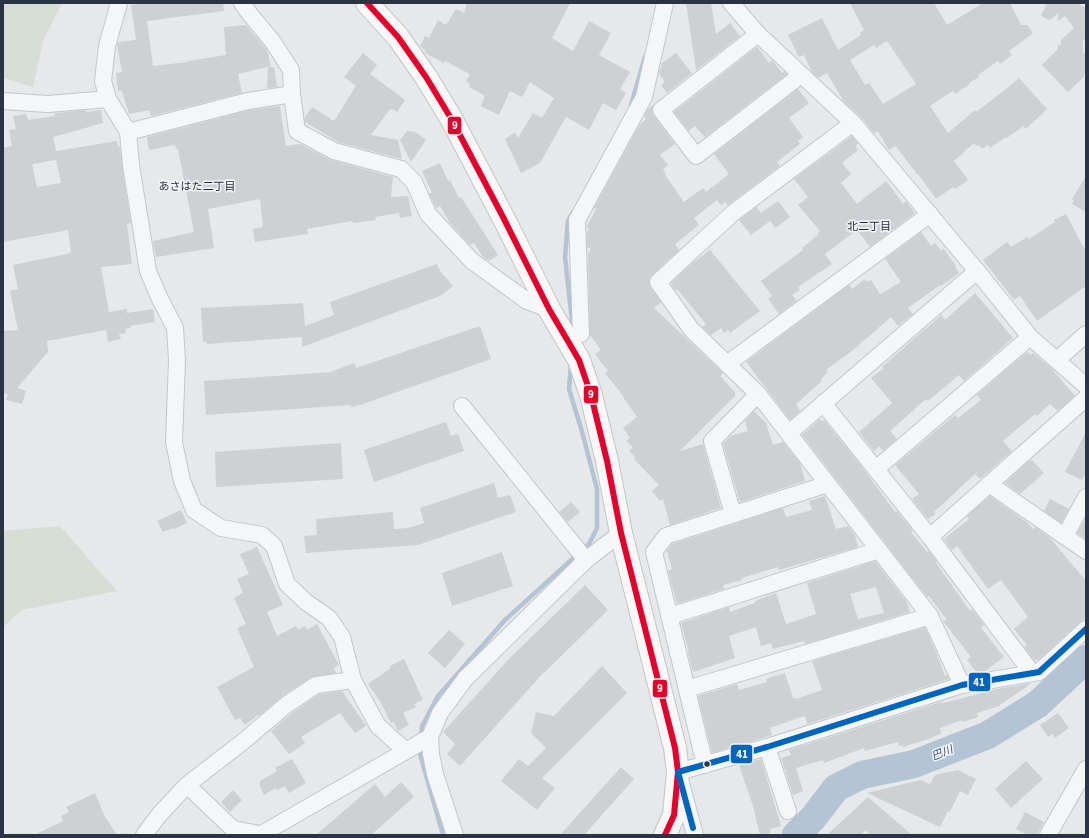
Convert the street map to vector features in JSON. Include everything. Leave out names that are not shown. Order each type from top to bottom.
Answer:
[{"type":"main road","points":[[368,3],[398,37],[426,77],[452,120],[500,210],[549,309],[579,360],[591,394],[607,461],[621,533],[674,748],[678,772],[674,815],[665,835]]},
{"type":"street","points":[[119,3],[107,46],[103,81],[108,99],[128,132],[131,165],[148,271],[175,328],[177,360],[174,442],[182,481],[194,510],[221,528],[262,535],[274,546],[287,584],[306,602],[329,618],[342,637],[353,680],[378,726],[406,751]]},
{"type":"street","points":[[242,3],[273,42],[291,70],[292,94],[297,131],[334,150],[401,170],[414,182],[428,214],[472,261],[527,301],[549,309]]},
{"type":"street","points":[[581,334],[577,220],[644,97],[665,3]]},
{"type":"street","points":[[731,3],[758,34],[853,123],[930,214],[1030,337],[1086,386]]},
{"type":"street","points":[[758,34],[661,110],[696,156],[801,75]]},
{"type":"street","points":[[128,132],[248,100],[292,94]]},
{"type":"street","points":[[3,101],[48,104],[108,99]]},
{"type":"street","points":[[853,123],[733,213],[658,282],[691,329],[758,394],[930,616],[962,685]]},
{"type":"street","points":[[727,364],[930,214]]},
{"type":"street","points":[[789,433],[977,271]]},
{"type":"street","points":[[1057,360],[1085,336]]},
{"type":"street","points":[[876,469],[1030,337]]},
{"type":"street","points":[[733,514],[712,441],[758,394]]},
{"type":"street","points":[[930,537],[1086,398]]},
{"type":"street","points":[[823,403],[930,537],[1032,674]]},
{"type":"street","points":[[462,406],[586,560]]},
{"type":"street","points":[[705,765],[654,552],[666,536],[828,484]]},
{"type":"street","points":[[989,484],[1086,551]]},
{"type":"street","points":[[1065,536],[1086,497]]},
{"type":"street","points":[[455,835],[435,774],[431,754],[430,737],[440,713],[465,679],[586,560],[621,533]]},
{"type":"street","points":[[670,616],[879,550]]},
{"type":"street","points":[[687,689],[930,616]]},
{"type":"street","points":[[695,835],[678,772],[767,747],[962,685],[1039,672],[1086,629]]},
{"type":"street","points":[[144,835],[159,815],[187,785],[245,740],[286,705],[316,685],[353,680]]},
{"type":"street","points":[[187,785],[233,829],[260,835],[430,737]]},
{"type":"street","points":[[767,747],[788,811]]},
{"type":"street","points":[[1050,834],[1086,769]]},
{"type":"shaded area","points":[[3,3],[62,3],[43,41],[33,87],[3,78]]},
{"type":"shaded area","points":[[60,526],[117,591],[22,610],[3,627],[3,531]]},
{"type":"building","points":[[150,3],[223,3],[224,11],[147,21],[153,66],[188,62],[226,55],[224,27],[246,25],[267,50],[271,66],[238,74],[242,93],[151,116],[149,110],[129,114],[122,91],[118,91],[116,73],[122,72],[117,44],[118,42],[136,40],[131,5]]},
{"type":"building","points":[[467,3],[570,3],[552,38],[573,51],[589,21],[611,33],[599,55],[630,72],[620,89],[626,93],[616,110],[603,103],[589,130],[566,117],[540,163],[521,173],[505,139],[515,132],[518,138],[533,113],[542,118],[554,98],[530,82],[522,97],[510,91],[499,115],[481,106],[485,96],[469,87],[470,84],[466,81],[470,74],[445,61],[444,63],[425,53],[425,50],[420,46],[425,36],[429,38],[438,20],[446,25],[456,9],[464,13]]},
{"type":"building","points":[[686,3],[711,3],[716,34],[730,23],[740,36],[696,70]]},
{"type":"building","points":[[850,3],[934,3],[947,25],[983,3],[1010,3],[1021,25],[1027,25],[1033,33],[1009,51],[1012,55],[1000,64],[998,61],[955,94],[953,91],[930,106],[948,133],[975,110],[976,112],[1019,78],[1047,109],[1026,129],[1023,126],[990,148],[988,145],[982,149],[979,145],[977,146],[974,143],[954,161],[968,180],[955,189],[953,187],[936,199],[897,148],[895,146],[889,150],[878,131],[874,133],[860,116],[844,102],[827,73],[818,78],[812,72],[804,55],[799,57],[788,35],[822,18],[838,50],[861,35],[860,33],[864,30]],"holes":[[[887,41],[916,84],[883,104],[869,83],[865,85],[850,60],[874,45],[876,48]]]},
{"type":"building","points":[[1047,3],[1082,3],[1080,5],[1086,8],[1086,42],[1083,39],[1083,53],[1086,54],[1084,77],[1068,92],[1042,65],[1058,49],[1058,45],[1061,45],[1061,40],[1074,28],[1065,16],[1058,21],[1058,13],[1050,20],[1041,16]]},
{"type":"building","points":[[757,47],[769,63],[772,60],[782,73],[784,71],[787,74],[705,137],[695,126],[689,131],[674,112]]},
{"type":"building","points":[[363,53],[377,65],[370,74],[405,100],[397,112],[390,109],[371,135],[398,140],[402,159],[338,142],[305,122],[305,117],[312,107],[334,121],[356,86],[344,77]]},
{"type":"building","points":[[676,53],[692,73],[667,93],[661,85],[665,82],[659,74],[662,67],[661,64]]},
{"type":"building","points":[[268,67],[274,67],[277,87],[267,88]]},
{"type":"building","points":[[798,89],[809,103],[789,118],[803,137],[798,141],[800,144],[777,162],[780,166],[728,205],[725,202],[721,205],[717,200],[694,218],[699,225],[675,244],[679,250],[649,279],[650,287],[661,302],[654,308],[723,373],[720,376],[735,392],[735,396],[680,451],[703,444],[721,508],[670,525],[663,499],[660,501],[652,491],[659,485],[634,459],[636,458],[629,451],[633,447],[626,441],[630,438],[623,428],[637,417],[624,397],[605,373],[608,371],[595,354],[601,350],[590,335],[588,254],[591,249],[587,247],[587,233],[589,229],[587,226],[596,209],[594,208],[640,124],[646,119],[644,117],[648,109],[653,105],[653,115],[675,144],[660,155],[668,165],[663,169],[666,174],[665,175],[684,202],[703,188],[706,192],[729,174],[714,154]]},
{"type":"building","points":[[280,106],[286,146],[300,144],[331,160],[393,177],[391,197],[408,196],[412,216],[400,218],[399,213],[375,217],[376,220],[353,223],[352,221],[307,229],[308,234],[255,242],[253,229],[263,227],[260,199],[208,209],[214,248],[156,257],[153,241],[194,232],[178,149],[176,149],[175,145],[149,150],[147,137],[250,110]]},
{"type":"building","points":[[86,110],[86,112],[101,110],[103,123],[53,137],[56,151],[117,141],[118,147],[120,146],[131,223],[127,224],[132,264],[101,267],[109,312],[127,309],[127,313],[153,309],[155,322],[130,326],[130,328],[125,329],[126,333],[119,334],[121,339],[108,342],[106,330],[47,341],[48,352],[17,388],[26,391],[22,404],[6,400],[8,394],[3,393],[3,331],[18,330],[10,291],[18,289],[13,265],[71,253],[68,230],[3,242],[3,148],[12,146],[9,130],[16,129],[13,116],[26,114],[28,120],[55,116],[55,113]],"holes":[[[56,160],[61,183],[37,187],[32,164]]]},
{"type":"building","points":[[407,131],[415,132],[426,140],[411,162],[400,140]]},
{"type":"building","points":[[852,136],[858,144],[855,146],[858,150],[842,163],[851,174],[841,183],[857,204],[886,181],[903,204],[906,201],[915,213],[870,247],[857,230],[825,254],[832,264],[798,287],[800,290],[792,295],[797,301],[779,314],[768,299],[772,296],[761,281],[803,250],[802,248],[818,235],[817,234],[820,231],[798,205],[808,197],[794,179]]},
{"type":"building","points":[[440,163],[448,181],[450,180],[459,198],[461,197],[498,255],[489,261],[483,257],[474,243],[470,245],[450,223],[440,206],[436,208],[429,193],[432,193],[422,171]]},
{"type":"building","points":[[1086,176],[1086,212],[1072,204],[1074,200],[1072,199]]},
{"type":"building","points":[[778,201],[790,217],[775,228],[770,221],[751,235],[739,220],[756,207],[761,213]]},
{"type":"building","points":[[1066,214],[1084,248],[1086,249],[1086,286],[1037,321],[1020,296],[1014,300],[983,260],[1007,242],[1011,247],[1027,237],[1029,239],[1055,222],[1054,220]]},
{"type":"building","points":[[921,232],[931,246],[935,243],[941,251],[944,249],[959,273],[908,308],[913,314],[898,326],[891,317],[853,350],[826,370],[828,372],[821,379],[822,381],[796,404],[800,411],[790,420],[746,362],[849,285],[852,289],[865,279],[867,282],[871,280],[880,294],[901,282],[885,259]]},
{"type":"building","points":[[710,250],[760,311],[730,333],[728,330],[724,333],[721,328],[711,335],[702,327],[706,324],[677,289],[675,290],[671,283],[690,265]]},
{"type":"building","points":[[437,264],[440,271],[453,286],[440,296],[302,347],[302,337],[207,344],[207,342],[203,342],[201,308],[303,303],[305,326],[334,315],[330,302]]},
{"type":"building","points":[[975,293],[1013,338],[964,381],[959,375],[928,401],[926,399],[890,431],[897,439],[883,451],[879,446],[874,451],[859,432],[892,403],[871,378],[884,368],[882,367],[941,315],[945,320]]},
{"type":"building","points":[[480,326],[491,359],[363,404],[351,407],[350,405],[206,415],[204,381],[331,372],[354,363],[356,368]]},
{"type":"building","points":[[1027,352],[1031,355],[1033,353],[1052,369],[1075,396],[1058,411],[1050,404],[1037,416],[1035,414],[1003,441],[1012,451],[980,479],[975,474],[934,512],[936,514],[928,519],[912,499],[919,494],[895,465],[955,415],[958,418],[981,400],[977,395]]},
{"type":"building","points":[[754,411],[766,423],[773,445],[783,442],[800,463],[805,481],[740,502],[723,444],[730,436],[748,431],[745,421]]},
{"type":"building","points":[[820,419],[822,421],[824,420],[859,463],[895,512],[897,511],[913,531],[911,532],[927,552],[929,551],[970,611],[972,609],[984,625],[981,628],[1004,657],[984,672],[977,673],[967,660],[971,657],[943,621],[947,620],[929,596],[927,597],[802,435]]},
{"type":"building","points":[[446,422],[451,436],[458,434],[464,451],[374,482],[364,450]]},
{"type":"building","points":[[1086,432],[1086,473],[1082,480],[1065,472]]},
{"type":"building","points":[[341,443],[343,479],[216,487],[215,452]]},
{"type":"building","points":[[1032,460],[1044,473],[1020,494],[1005,483]]},
{"type":"building","points":[[494,483],[498,498],[510,495],[516,512],[418,545],[306,553],[304,536],[317,535],[316,519],[393,512],[394,529],[408,528],[424,523],[420,508]]},
{"type":"building","points":[[825,496],[836,529],[848,526],[855,535],[858,547],[779,570],[778,567],[742,578],[743,580],[723,585],[724,589],[677,604],[668,571],[672,569],[667,551],[672,544],[783,508],[786,517],[812,510],[809,501]]},
{"type":"building","points":[[990,496],[1028,523],[1034,530],[1035,527],[1050,538],[1086,581],[1086,618],[1038,660],[1034,660],[1024,647],[1027,645],[1014,629],[1028,617],[1001,580],[988,589],[957,546],[952,550],[944,539],[969,519],[967,516]]},
{"type":"building","points":[[1050,499],[1069,509],[1061,523],[1044,511]]},
{"type":"building","points":[[571,502],[580,512],[568,522],[559,512]]},
{"type":"building","points":[[181,510],[187,523],[163,532],[157,521]]},
{"type":"building","points":[[1086,518],[1086,539],[1077,533]]},
{"type":"building","points":[[257,547],[283,605],[267,612],[277,636],[296,626],[298,630],[305,626],[307,630],[317,624],[339,665],[334,668],[336,673],[311,677],[281,697],[259,716],[258,715],[245,725],[240,718],[235,720],[217,687],[254,667],[237,628],[246,624],[234,598],[243,593],[237,579],[249,574],[240,554]]},
{"type":"building","points":[[502,552],[513,586],[452,606],[442,573]]},
{"type":"building","points":[[875,561],[906,601],[910,612],[805,644],[804,641],[773,649],[771,643],[761,646],[756,627],[729,636],[735,658],[693,672],[681,623],[729,607],[730,612],[755,603],[755,601],[776,593],[786,624],[816,614],[807,583]],"holes":[[[876,587],[884,613],[858,619],[850,594]]]},
{"type":"building","points":[[585,585],[608,610],[544,672],[460,766],[447,754],[455,744],[443,732],[508,660]]},
{"type":"building","points":[[925,627],[945,676],[947,675],[949,679],[807,724],[804,716],[770,728],[772,735],[712,753],[698,696],[737,684],[739,690],[767,682],[766,679],[785,673],[793,698],[796,699],[822,690],[812,661]]},
{"type":"building","points":[[449,630],[465,644],[445,668],[428,653]]},
{"type":"building","points":[[404,659],[423,700],[414,704],[416,707],[403,713],[409,725],[398,731],[394,722],[391,723],[380,701],[368,684],[391,668],[390,666]]},
{"type":"building","points":[[602,666],[627,693],[542,778],[555,788],[537,810],[501,781],[519,759],[528,766],[546,748],[531,733],[536,712],[554,716]]},
{"type":"building","points":[[1032,683],[1000,704],[1000,706],[977,713],[978,717],[963,722],[962,720],[940,728],[941,734],[932,738],[903,747],[902,745],[899,746],[898,742],[865,751],[864,748],[824,763],[823,760],[796,768],[803,791],[793,795],[781,758],[791,755],[789,750],[944,701],[940,704],[997,689]]},
{"type":"building","points":[[342,691],[366,726],[355,733],[340,713],[301,737],[305,743],[289,754],[271,731],[292,713],[319,694]]},
{"type":"building","points":[[1058,713],[1069,728],[1055,738],[1052,734],[1048,737],[1040,725]]},
{"type":"building","points":[[292,759],[306,783],[289,793],[285,786],[277,790],[276,788],[264,795],[260,786],[260,781],[277,771],[275,768]]},
{"type":"building","points":[[761,759],[781,826],[770,829],[771,833],[760,835],[753,806],[739,765]]},
{"type":"building","points":[[1026,761],[1043,779],[1011,808],[995,789]]},
{"type":"building","points":[[621,767],[634,779],[584,835],[560,835]]},
{"type":"building","points":[[958,770],[976,779],[968,795],[960,791],[950,812],[948,811],[940,827],[867,793],[920,780],[930,784],[935,775]]},
{"type":"building","points":[[401,782],[414,797],[371,835],[316,835],[375,784],[385,797]]},
{"type":"building","points":[[233,790],[242,800],[230,812],[221,802]]},
{"type":"building","points":[[95,793],[104,815],[117,835],[34,835],[63,821],[61,816],[69,812],[66,807]]},
{"type":"building","points":[[868,797],[912,835],[870,835],[866,830],[860,835],[827,835]]},
{"type":"building","points":[[1025,812],[1044,822],[1037,835],[1028,835],[1016,829]]},
{"type":"waterway","points":[[631,105],[645,57]]},
{"type":"waterway","points":[[573,212],[568,221],[565,257],[573,330]]},
{"type":"waterway","points":[[421,738],[422,726],[438,696],[505,620],[589,544],[597,528],[597,489],[569,389],[571,364]]},
{"type":"waterway","name":"巴川","points":[[796,835],[813,818],[836,788],[862,775],[914,764],[988,735],[1038,704],[1086,659]]},
{"type":"waterway","points":[[420,748],[420,754],[443,835]]},
{"type":"transit line","name":"9","points":[[367,3],[398,37],[426,77],[452,120],[549,309],[579,360],[591,395],[607,461],[621,533],[675,748],[678,772],[674,815],[665,835]]},
{"type":"transit line","name":"41","points":[[693,828],[678,772],[767,747],[962,685],[1039,672],[1086,629]]},
{"type":"district","name":"あさはた二丁目","points":[[197,186]]},
{"type":"district","name":"北二丁目","points":[[869,226]]}]
